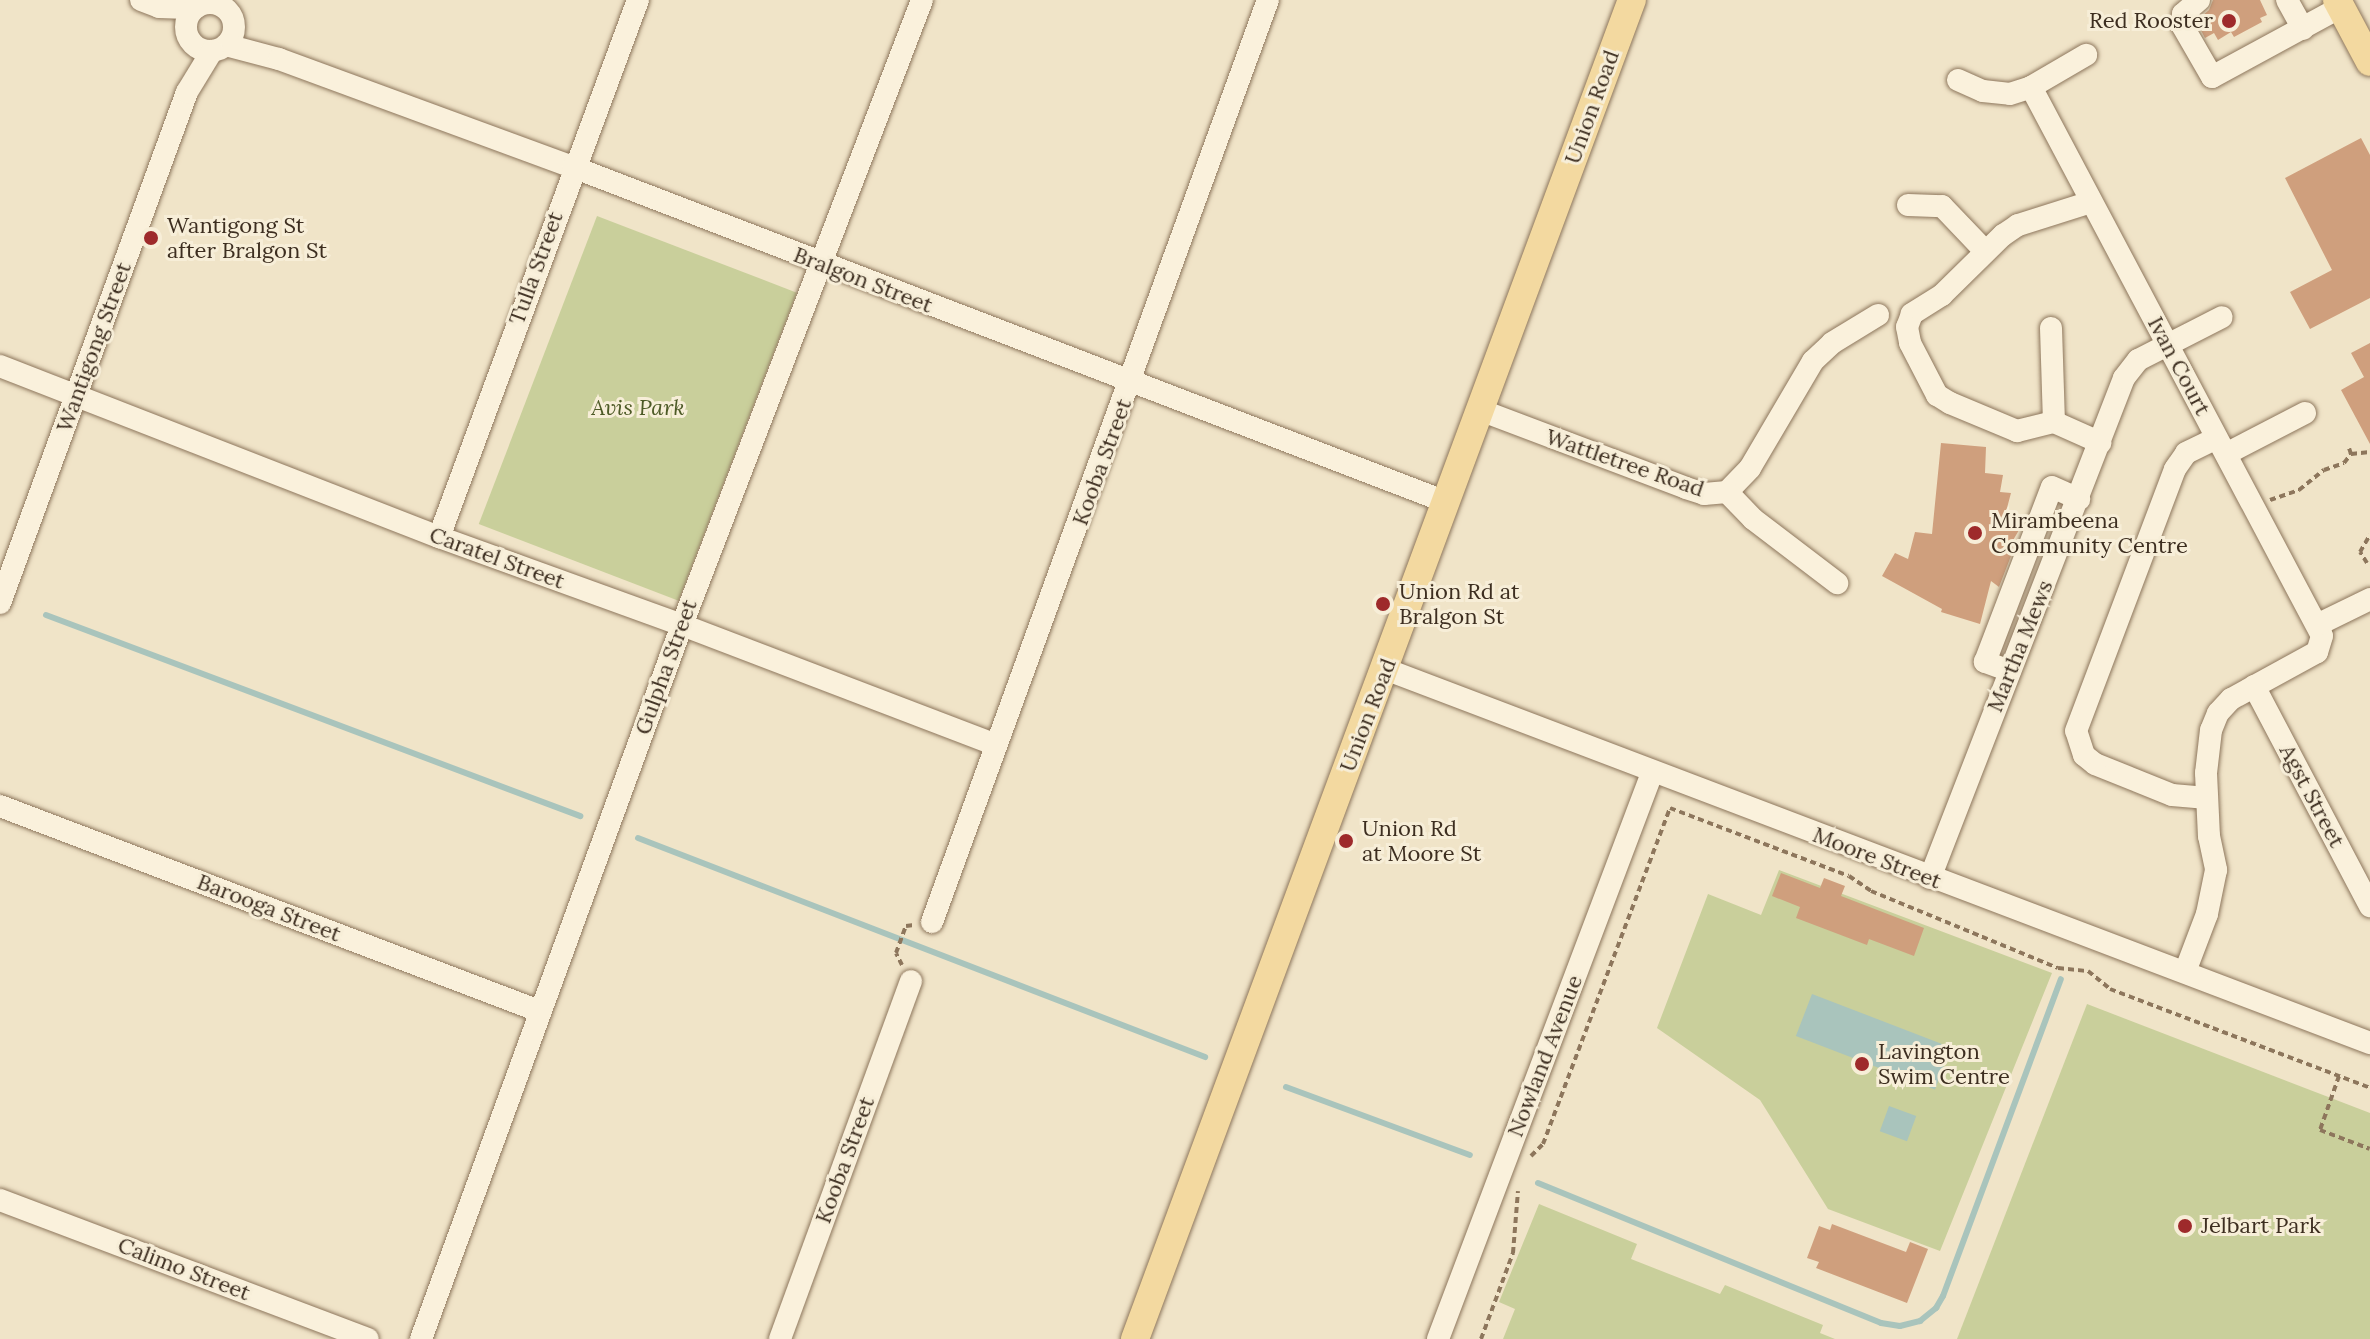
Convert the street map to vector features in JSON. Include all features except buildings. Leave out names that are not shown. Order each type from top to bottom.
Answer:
[{"type":"main road","name":"Union Road","points":[[1135,1339],[1632,0]]},
{"type":"main road","points":[[2339,4],[2370,62]]},
{"type":"street","name":"Tulla Street","points":[[439,537],[573,167],[638,0]]},
{"type":"street","name":"Gulpha Street","points":[[421,1339],[682,625],[922,0]]},
{"type":"street","name":"Kooba Street","points":[[932,922],[1268,0]]},
{"type":"street","points":[[2199,0],[2183,14],[2182,25],[2212,77],[2303,29],[2339,4]]},
{"type":"street","points":[[2287,0],[2303,29]]},
{"type":"street","name":"Bralgon Street","points":[[150,3],[212,22],[279,59],[573,167],[1446,502]]},
{"type":"street","name":"Wantigong Street","points":[[0,603],[212,22]]},
{"type":"street","points":[[1958,80],[1983,91],[2010,94],[2031,87],[2086,55]]},
{"type":"street","name":"Ivan Court","points":[[2031,87],[2319,636]]},
{"type":"street","points":[[2091,202],[2018,225],[1985,251],[1942,295],[1912,314],[1907,327],[1910,343],[1937,395],[2017,431],[2054,422],[2101,443],[2124,378],[2138,360],[2222,317]]},
{"type":"street","points":[[1908,205],[1942,206],[1985,251]]},
{"type":"street","name":"Wattletree Road","points":[[1480,410],[1704,494],[1727,492],[1750,468],[1813,361],[1832,343],[1878,315]]},
{"type":"street","points":[[2051,328],[2054,422]]},
{"type":"street","name":"Caratel Street","points":[[0,366],[439,537],[682,625],[996,745]]},
{"type":"street","points":[[2207,798],[2172,795],[2095,764],[2084,755],[2076,731],[2175,469],[2186,453],[2221,446],[2305,413]]},
{"type":"street","name":"Martha Mews","points":[[1930,878],[2010,671],[1985,662],[2052,487],[2079,499],[2101,443]]},
{"type":"street","points":[[1727,492],[1753,519],[1837,583]]},
{"type":"street","points":[[2185,972],[2207,914],[2216,870],[2207,798],[2207,758],[2218,713],[2231,699],[2254,686],[2370,599]]},
{"type":"street","name":"Moore Street","points":[[1385,669],[1652,773],[2370,1043]]},
{"type":"street","name":"Agst Street","points":[[2254,686],[2370,906]]},
{"type":"street","name":"Nowland Avenue","points":[[1438,1339],[1652,773]]},
{"type":"street","name":"Barooga Street","points":[[0,806],[539,1011]]},
{"type":"street","name":"Kooba Street","points":[[780,1339],[911,981]]},
{"type":"street","name":"Calimo Street","points":[[0,1200],[368,1339]]},
{"type":"path","points":[[2263,504],[2299,490],[2324,470],[2344,463],[2350,451],[2370,452]]},
{"type":"path","points":[[2367,563],[2360,552],[2370,535]]},
{"type":"path","points":[[1526,1168],[1530,1157],[1543,1144],[1670,808],[1849,876],[1871,891],[2058,968],[2088,971],[2110,989],[2370,1088]]},
{"type":"path","points":[[897,950],[904,932]]},
{"type":"path","points":[[2339,1076],[2320,1130],[2370,1149]]},
{"type":"path","points":[[1481,1339],[1513,1253],[1518,1188]]},
{"type":"green space","name":"Avis Park","points":[[597,216],[797,293],[679,601],[479,524]]},
{"type":"green space","name":"Lavington Swim Centre","points":[[1779,870],[2052,973],[1940,1251],[1828,1209],[1760,1100],[1657,1028],[1708,894],[1761,915]]},
{"type":"green space","name":"Jelbart Park","points":[[2087,1004],[2370,1113],[2370,1339],[1957,1339]]},
{"type":"green space","points":[[1539,1204],[1637,1244],[1631,1259],[1720,1294],[1725,1285],[1823,1325],[1820,1333],[1835,1339],[1503,1339],[1515,1309],[1499,1302]]},
{"type":"water","points":[[1812,994],[1951,1047],[1935,1089],[1796,1036]]},
{"type":"water","points":[[1889,1106],[1916,1116],[1907,1141],[1880,1131]]},
{"type":"waterway","points":[[46,615],[580,816]]},
{"type":"waterway","points":[[638,838],[1205,1057]]},
{"type":"waterway","points":[[1538,1183],[1881,1323],[1900,1326],[1920,1321],[1936,1308],[1943,1296],[2061,979]]},
{"type":"waterway","points":[[1286,1087],[1470,1155]]},
{"type":"place","name":"Red Rooster","points":[[2229,21]]},
{"type":"place","name":"Wantigong St after Bralgon St","points":[[151,238]]},
{"type":"place","name":"Mirambeena Community Centre","points":[[1975,533]]},
{"type":"place","name":"Union Rd at Bralgon St","points":[[1383,604]]},
{"type":"place","name":"Union Rd at Moore St","points":[[1346,841]]},
{"type":"place","name":"Lavington Swim Centre","points":[[1862,1064]]},
{"type":"place","name":"Jelbart Park","points":[[2185,1226]]}]
